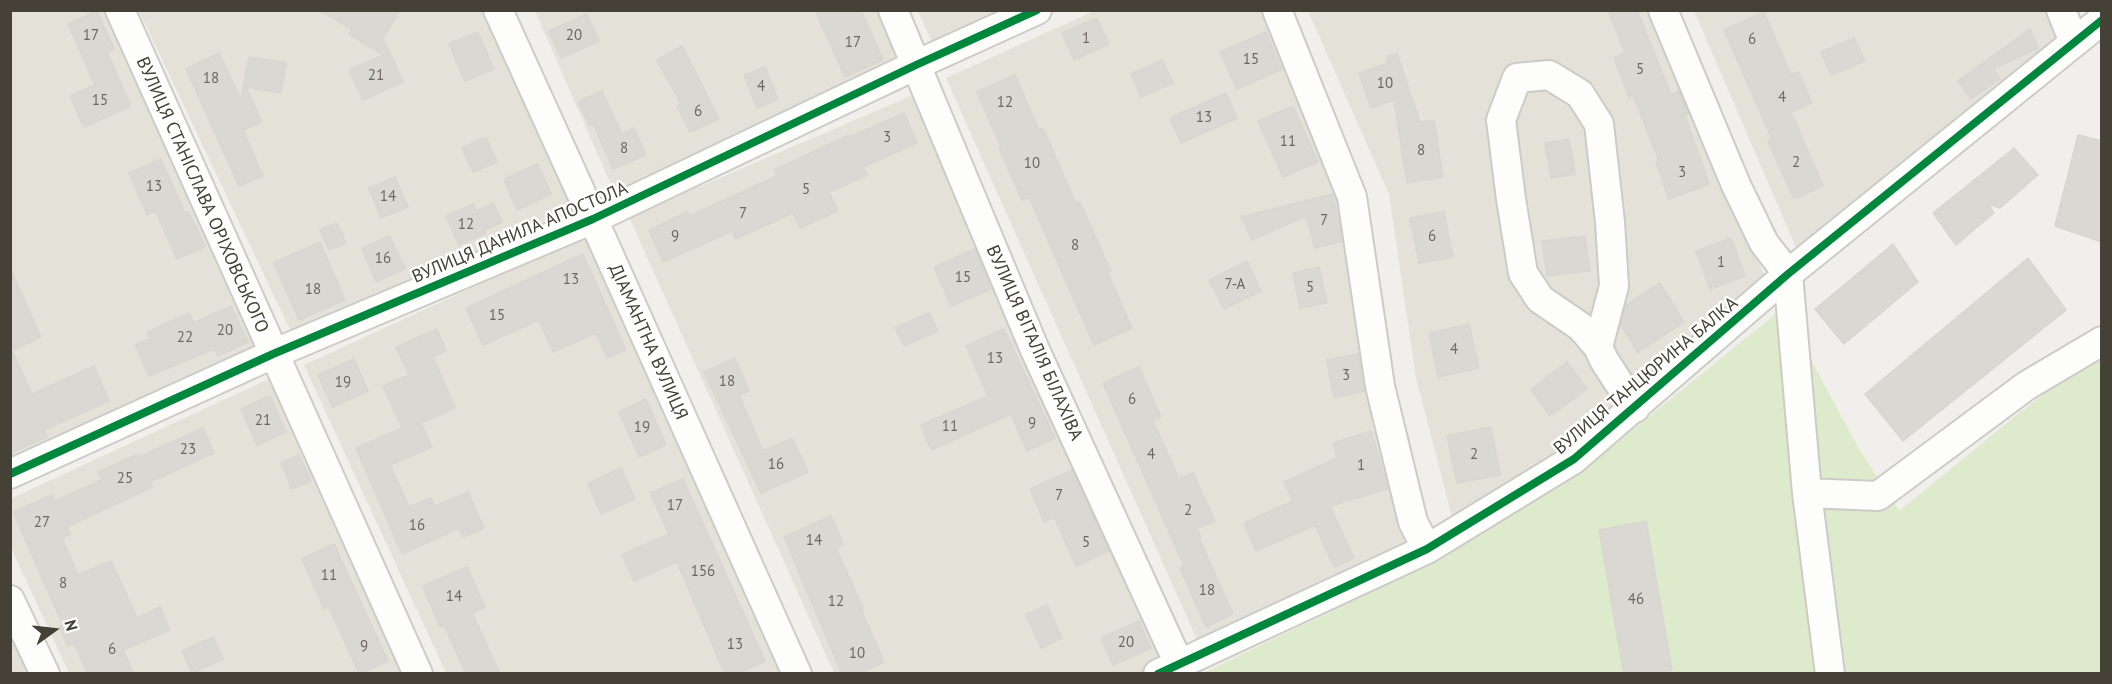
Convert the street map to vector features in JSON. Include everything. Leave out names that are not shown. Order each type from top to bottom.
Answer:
[{"type":"street","name":"ВУЛИЦЯ СТАНІСЛАВА ОРІХОВСЬКОГО","points":[[120,10],[418,674]]},
{"type":"street","name":"ДІАМАНТНА ВУЛИЦЯ","points":[[498,10],[797,674]]},
{"type":"street","name":"ВУЛИЦЯ ВІТАЛІЯ БІЛАХІВА","points":[[893,10],[1172,670]]},
{"type":"street","name":"ВУЛИЦЯ ДАНИЛА АПОСТОЛА","points":[[10,474],[273,354],[593,219],[1037,10]]},
{"type":"street","points":[[1276,10],[1352,197],[1380,386],[1413,522],[1427,549]]},
{"type":"street","points":[[1663,10],[1736,185],[1764,243],[1788,274],[1807,493],[1830,674]]},
{"type":"street","points":[[2061,10],[2074,42]]},
{"type":"street","name":"ВУЛИЦЯ ТАНЦЮРИНА БАЛКА","points":[[1172,670],[1427,549],[1574,459],[1788,274],[2102,20]]},
{"type":"street","points":[[1598,347],[1614,286],[1610,222],[1599,124],[1580,94],[1549,75],[1517,78],[1501,120],[1523,273],[1540,299],[1581,327],[1598,347],[1635,408]]},
{"type":"street","points":[[1807,493],[1878,496],[2026,386],[2102,340]]},
{"type":"street","points":[[10,600],[45,674]]},
{"type":"shaded area","points":[[10,11],[106,11],[263,350],[10,467]]},
{"type":"shaded area","points":[[139,11],[484,11],[578,214],[292,334]]},
{"type":"shaded area","points":[[535,11],[882,11],[905,64],[615,194]]},
{"type":"shaded area","points":[[918,11],[1034,11],[938,55]]},
{"type":"shaded area","points":[[1094,11],[1268,11],[1351,203],[1414,544],[1199,644],[946,78]]},
{"type":"shaded area","points":[[1308,11],[1652,11],[1766,279],[1569,450],[1452,517],[1416,378],[1389,194]]},
{"type":"shaded area","points":[[1694,11],[2048,11],[2063,47],[1798,252]]},
{"type":"shaded area","points":[[913,95],[1169,659],[1138,674],[834,673],[629,217]]},
{"type":"shaded area","points":[[589,234],[790,673],[446,673],[304,365]]},
{"type":"shaded area","points":[[273,377],[411,673],[69,673],[11,548],[10,499]]},
{"type":"shaded area","points":[[11,614],[38,673],[11,673]]},
{"type":"green space","points":[[1783,308],[1858,447],[1899,511],[2048,391],[2101,359],[2101,673],[1201,674],[1436,561],[1582,471]]},
{"type":"building","points":[[319,10],[400,10],[383,38],[403,82],[363,100],[349,70],[383,55],[349,34],[352,29]]},
{"type":"building","points":[[815,10],[861,10],[883,60],[845,77]]},
{"type":"building","points":[[1608,10],[1637,10],[1671,95],[1679,91],[1688,113],[1685,115],[1709,184],[1669,199],[1656,162],[1659,161],[1633,95],[1629,97],[1614,58],[1625,53]]},
{"type":"building","points":[[97,11],[114,49],[107,52],[131,106],[84,127],[70,96],[95,85],[68,24]]},
{"type":"building","points":[[1764,12],[1791,75],[1799,72],[1812,103],[1791,112],[1823,186],[1794,199],[1768,141],[1772,139],[1724,30]]},
{"type":"building","points":[[587,14],[599,41],[561,58],[549,31]]},
{"type":"building","points":[[1097,18],[1109,44],[1074,60],[1062,33]]},
{"type":"building","points":[[2030,29],[2038,48],[1993,69],[2000,79],[1971,99],[1958,81]]},
{"type":"building","points":[[478,32],[494,69],[465,81],[449,44]]},
{"type":"building","points":[[1266,32],[1282,69],[1237,89],[1220,52]]},
{"type":"building","points":[[1854,38],[1865,61],[1831,75],[1821,52]]},
{"type":"building","points":[[682,46],[719,119],[690,132],[677,106],[681,104],[657,60]]},
{"type":"building","points":[[219,53],[241,100],[249,57],[286,63],[281,93],[246,87],[262,122],[243,130],[263,176],[239,186],[186,69]]},
{"type":"building","points":[[1397,53],[1420,122],[1434,120],[1443,177],[1407,183],[1394,100],[1371,108],[1359,73],[1388,63],[1387,56]]},
{"type":"building","points":[[1162,60],[1173,83],[1141,97],[1131,74]]},
{"type":"building","points":[[765,67],[778,99],[757,108],[744,75]]},
{"type":"building","points":[[1015,75],[1039,130],[1043,128],[1076,204],[1080,202],[1111,271],[1108,273],[1132,328],[1094,345],[1029,197],[1022,200],[977,92]]},
{"type":"building","points":[[602,91],[622,134],[634,128],[646,155],[613,169],[593,124],[590,126],[578,102]]},
{"type":"building","points":[[1226,93],[1237,118],[1181,143],[1170,118]]},
{"type":"building","points":[[1293,106],[1318,162],[1283,177],[1258,121]]},
{"type":"building","points":[[904,113],[917,143],[863,167],[867,175],[829,192],[838,211],[800,228],[793,213],[735,239],[732,231],[663,262],[649,230],[687,212],[689,216],[777,176],[774,170],[849,135],[850,137]]},
{"type":"building","points":[[2078,135],[2102,141],[2102,242],[2055,226]]},
{"type":"building","points":[[486,137],[497,162],[473,172],[462,148]]},
{"type":"building","points":[[1569,139],[1575,174],[1551,178],[1545,143]]},
{"type":"building","points":[[2014,148],[2038,175],[2000,208],[1988,204],[1994,213],[1956,245],[1933,213]]},
{"type":"building","points":[[161,159],[185,213],[189,212],[205,247],[177,259],[156,211],[147,215],[129,173]]},
{"type":"building","points":[[538,164],[551,194],[517,210],[504,179]]},
{"type":"building","points":[[395,177],[408,207],[381,218],[369,188]]},
{"type":"building","points":[[1333,194],[1342,241],[1315,248],[1306,216],[1252,240],[1241,217]]},
{"type":"building","points":[[493,203],[502,222],[485,230],[486,233],[459,245],[446,216],[474,204],[476,211]]},
{"type":"building","points":[[1444,212],[1453,257],[1419,263],[1410,218]]},
{"type":"building","points":[[337,223],[346,243],[329,250],[320,230]]},
{"type":"building","points":[[390,236],[405,269],[376,282],[362,248]]},
{"type":"building","points":[[1585,236],[1590,271],[1547,276],[1542,241]]},
{"type":"building","points":[[1731,238],[1745,276],[1710,289],[1696,251]]},
{"type":"building","points":[[320,242],[345,300],[299,320],[274,263]]},
{"type":"building","points":[[1893,244],[1918,282],[1844,344],[1815,309]]},
{"type":"building","points":[[975,249],[991,289],[951,306],[934,267]]},
{"type":"building","points":[[583,254],[626,350],[607,358],[596,333],[553,352],[539,320],[483,345],[466,308]]},
{"type":"building","points":[[2028,258],[2066,310],[1903,441],[1865,394]]},
{"type":"building","points":[[1247,261],[1261,291],[1224,309],[1209,280]]},
{"type":"building","points":[[1319,267],[1327,303],[1300,308],[1293,273]]},
{"type":"building","points":[[10,268],[41,337],[12,350],[32,394],[94,366],[109,401],[44,430],[47,437],[10,453]]},
{"type":"building","points":[[1660,283],[1684,322],[1638,352],[1621,325],[1626,305]]},
{"type":"building","points":[[231,306],[248,342],[218,356],[214,349],[149,376],[135,345],[150,339],[147,332],[189,313],[194,323]]},
{"type":"building","points":[[929,313],[938,331],[904,346],[895,328]]},
{"type":"building","points":[[1469,324],[1479,368],[1438,377],[1429,333]]},
{"type":"building","points":[[437,329],[446,351],[433,357],[455,408],[421,423],[432,447],[390,465],[409,507],[431,498],[435,506],[468,492],[484,528],[463,537],[459,528],[402,554],[356,448],[402,428],[383,386],[409,375],[396,347]]},
{"type":"building","points":[[1004,329],[1055,438],[1027,451],[1011,414],[931,450],[921,425],[988,396],[966,346]]},
{"type":"building","points":[[1358,354],[1364,391],[1334,398],[1327,360]]},
{"type":"building","points":[[735,358],[749,391],[739,395],[763,451],[792,438],[808,472],[761,493],[704,372]]},
{"type":"building","points":[[354,359],[368,391],[332,407],[318,375]]},
{"type":"building","points":[[1567,362],[1587,389],[1550,416],[1531,389]]},
{"type":"building","points":[[1139,367],[1161,417],[1153,421],[1179,479],[1193,473],[1215,521],[1197,528],[1201,538],[1199,538],[1233,614],[1206,627],[1180,568],[1184,566],[1103,383]]},
{"type":"building","points":[[270,396],[286,432],[257,445],[241,409]]},
{"type":"building","points":[[646,399],[666,445],[639,457],[619,412]]},
{"type":"building","points":[[1491,427],[1500,475],[1457,483],[1447,436]]},
{"type":"building","points":[[203,428],[214,453],[150,482],[152,487],[67,527],[70,534],[62,538],[78,575],[111,561],[137,618],[160,607],[170,630],[123,650],[134,674],[88,674],[74,643],[68,646],[59,627],[63,625],[13,512],[52,495],[55,501],[102,480],[98,472],[138,454],[139,457]]},
{"type":"building","points":[[1371,431],[1388,489],[1330,506],[1354,558],[1334,567],[1315,525],[1256,551],[1244,523],[1293,501],[1284,482],[1337,458],[1333,443]]},
{"type":"building","points":[[299,455],[311,481],[292,489],[281,463]]},
{"type":"building","points":[[621,468],[635,499],[601,514],[588,483]]},
{"type":"building","points":[[1072,470],[1109,551],[1076,566],[1054,517],[1044,522],[1030,489]]},
{"type":"building","points":[[683,479],[765,661],[736,674],[725,674],[677,562],[634,581],[622,555],[669,534],[650,493]]},
{"type":"building","points":[[831,516],[844,545],[836,548],[884,662],[859,674],[842,674],[784,537]]},
{"type":"building","points":[[1646,521],[1672,670],[1655,674],[1624,674],[1599,530]]},
{"type":"building","points":[[334,544],[388,661],[360,674],[329,607],[324,609],[302,559]]},
{"type":"building","points":[[467,567],[485,607],[472,613],[500,674],[466,674],[444,625],[440,627],[423,586]]},
{"type":"building","points":[[1047,605],[1062,638],[1041,648],[1026,615]]},
{"type":"building","points":[[1139,621],[1151,648],[1113,665],[1101,638]]},
{"type":"building","points":[[213,637],[223,659],[192,673],[182,651]]},
{"type":"cycle path","points":[[10,474],[273,354],[593,219],[1037,10]]},
{"type":"cycle path","points":[[1158,674],[1427,549],[1574,459],[1788,274],[2102,20]]}]
